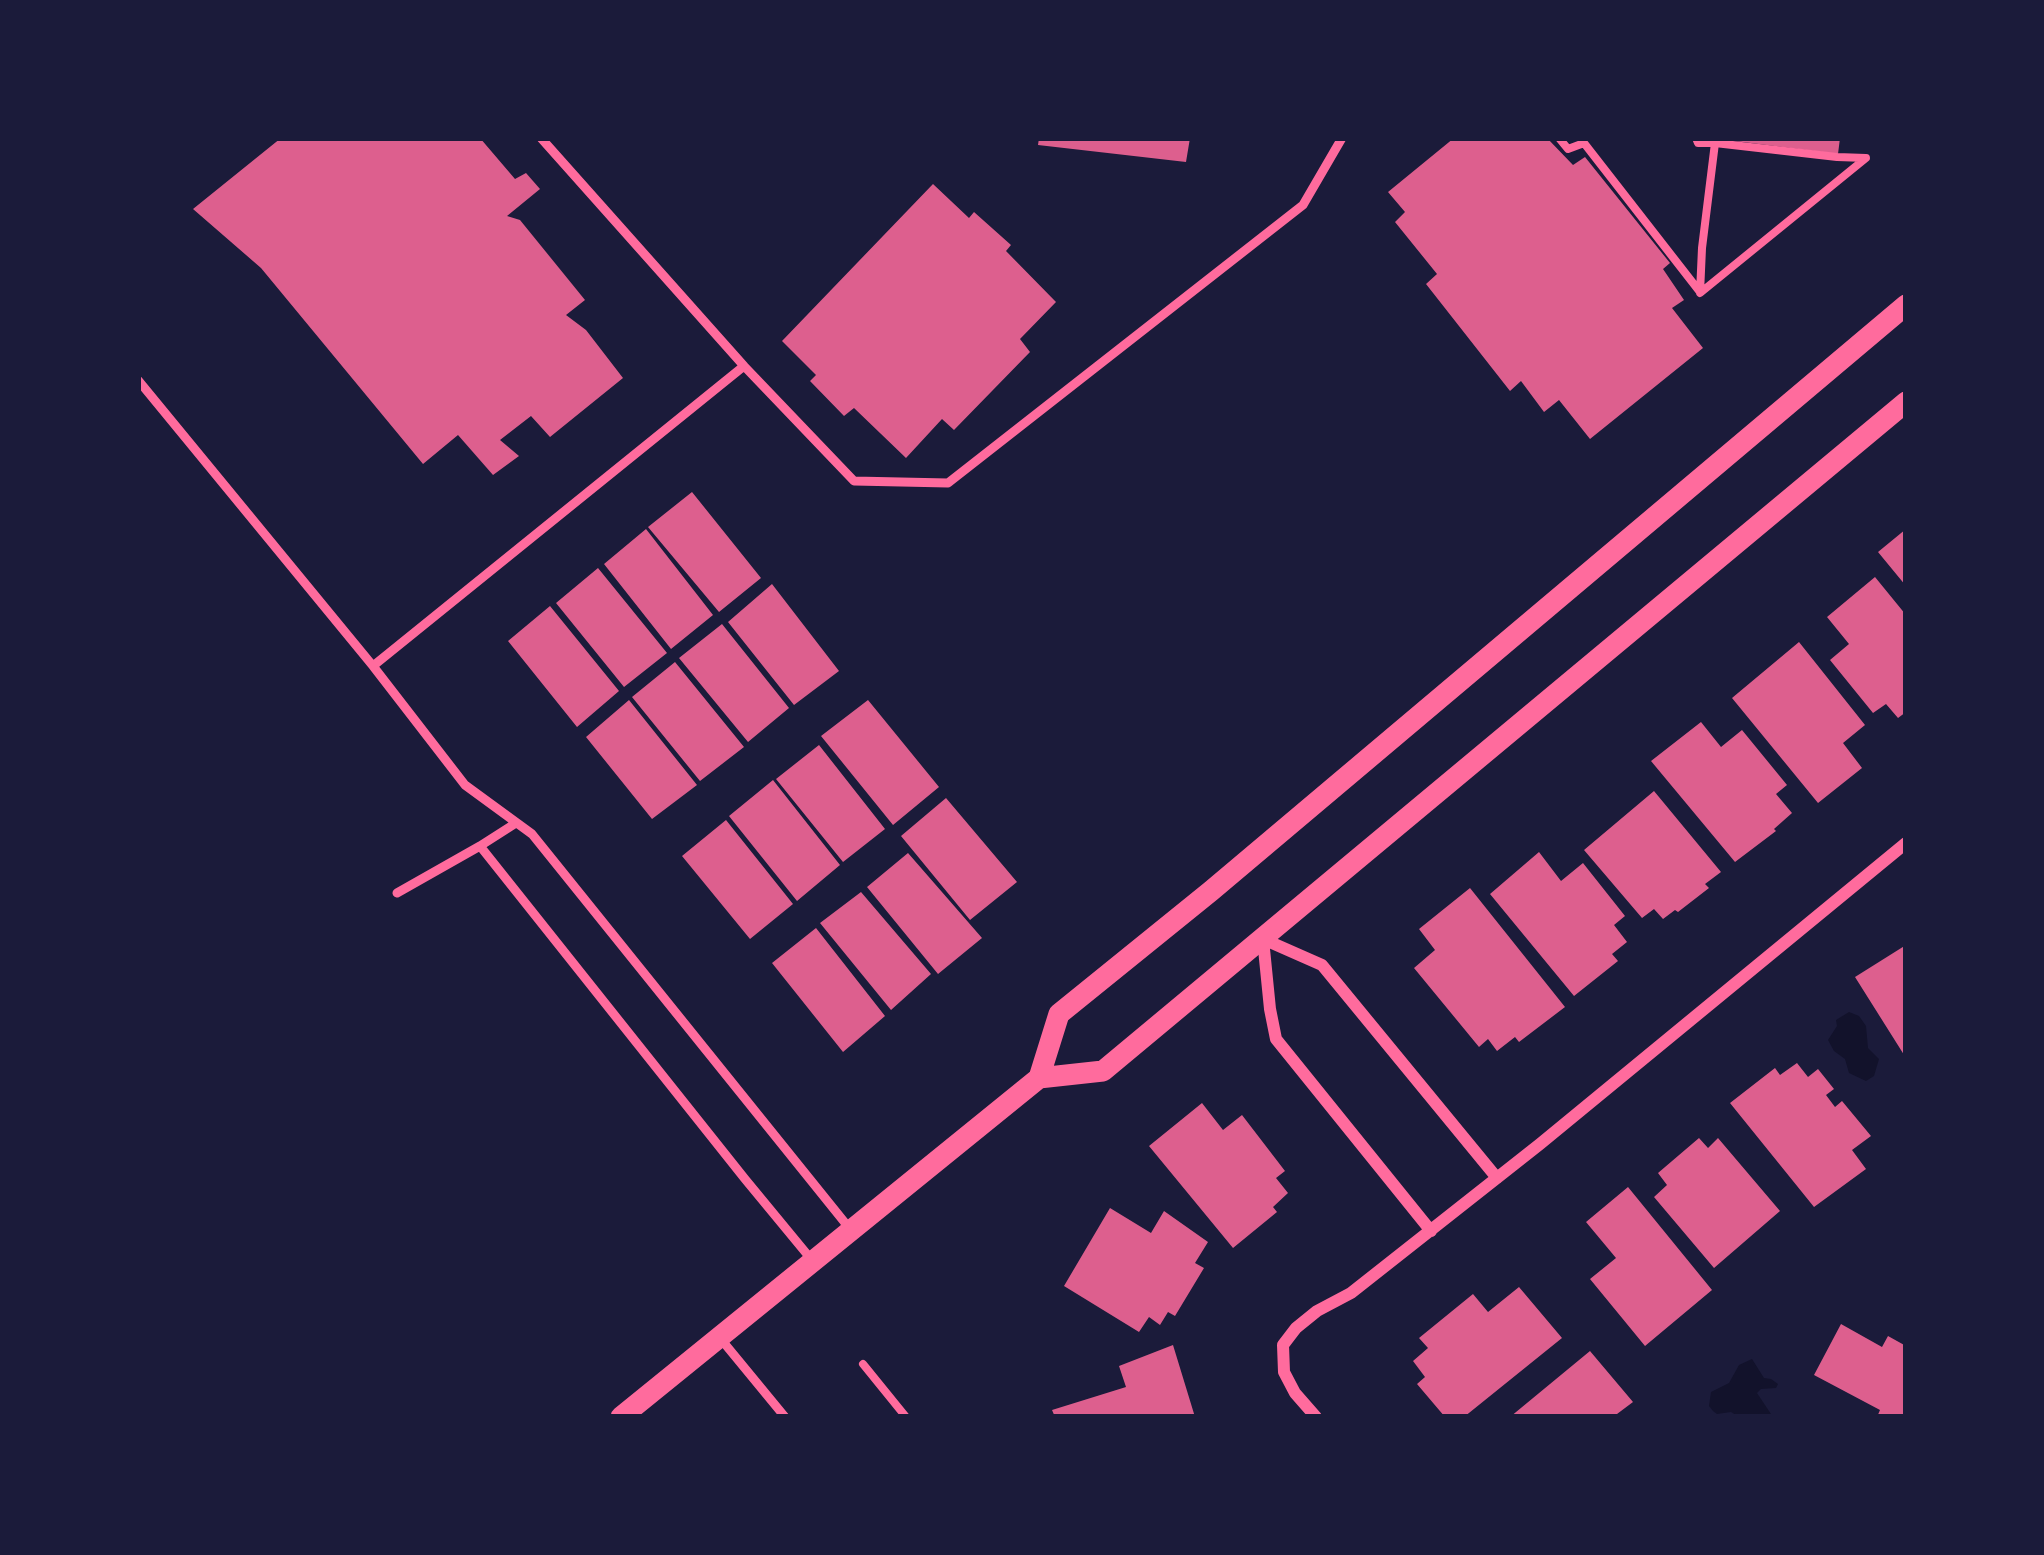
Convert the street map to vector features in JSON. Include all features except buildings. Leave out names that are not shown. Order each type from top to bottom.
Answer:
[{"type":"street","points":[[1039,1078],[1059,1014],[1906,305]]},
{"type":"street","points":[[621,1417],[1039,1078],[1102,1071],[1906,402]]},
{"type":"street","points":[[1316,1417],[1284,1372],[1283,1345],[1296,1328],[1351,1293],[1497,1178],[1906,842]]},
{"type":"street","points":[[1263,939],[1322,965],[1497,1178]]},
{"type":"street","points":[[1263,939],[1276,1039],[1430,1231]]},
{"type":"lane","points":[[542,138],[744,366],[854,481],[947,483],[1303,205],[1342,138]]},
{"type":"lane","points":[[374,666],[744,366]]},
{"type":"lane","points":[[138,380],[374,666],[465,785],[532,834],[850,1229]]},
{"type":"lane","points":[[397,893],[516,823]]},
{"type":"lane","points":[[481,846],[812,1260]]},
{"type":"lane","points":[[719,1337],[785,1417]]},
{"type":"path","points":[[1558,138],[1568,149],[1588,141],[1700,293]]},
{"type":"path","points":[[1696,138],[1698,142],[1866,158],[1700,293]]},
{"type":"path","points":[[1700,293],[1715,143]]},
{"type":"path","points":[[863,1364],[906,1417]]},
{"type":"shaded area","points":[[1849,1012],[1866,1026],[1868,1048],[1879,1059],[1874,1076],[1866,1081],[1849,1073],[1845,1059],[1828,1040],[1836,1020]]},
{"type":"shaded area","points":[[1752,1359],[1764,1378],[1778,1384],[1757,1393],[1773,1417],[1717,1414],[1709,1406],[1711,1392],[1729,1383],[1739,1365]]}]
